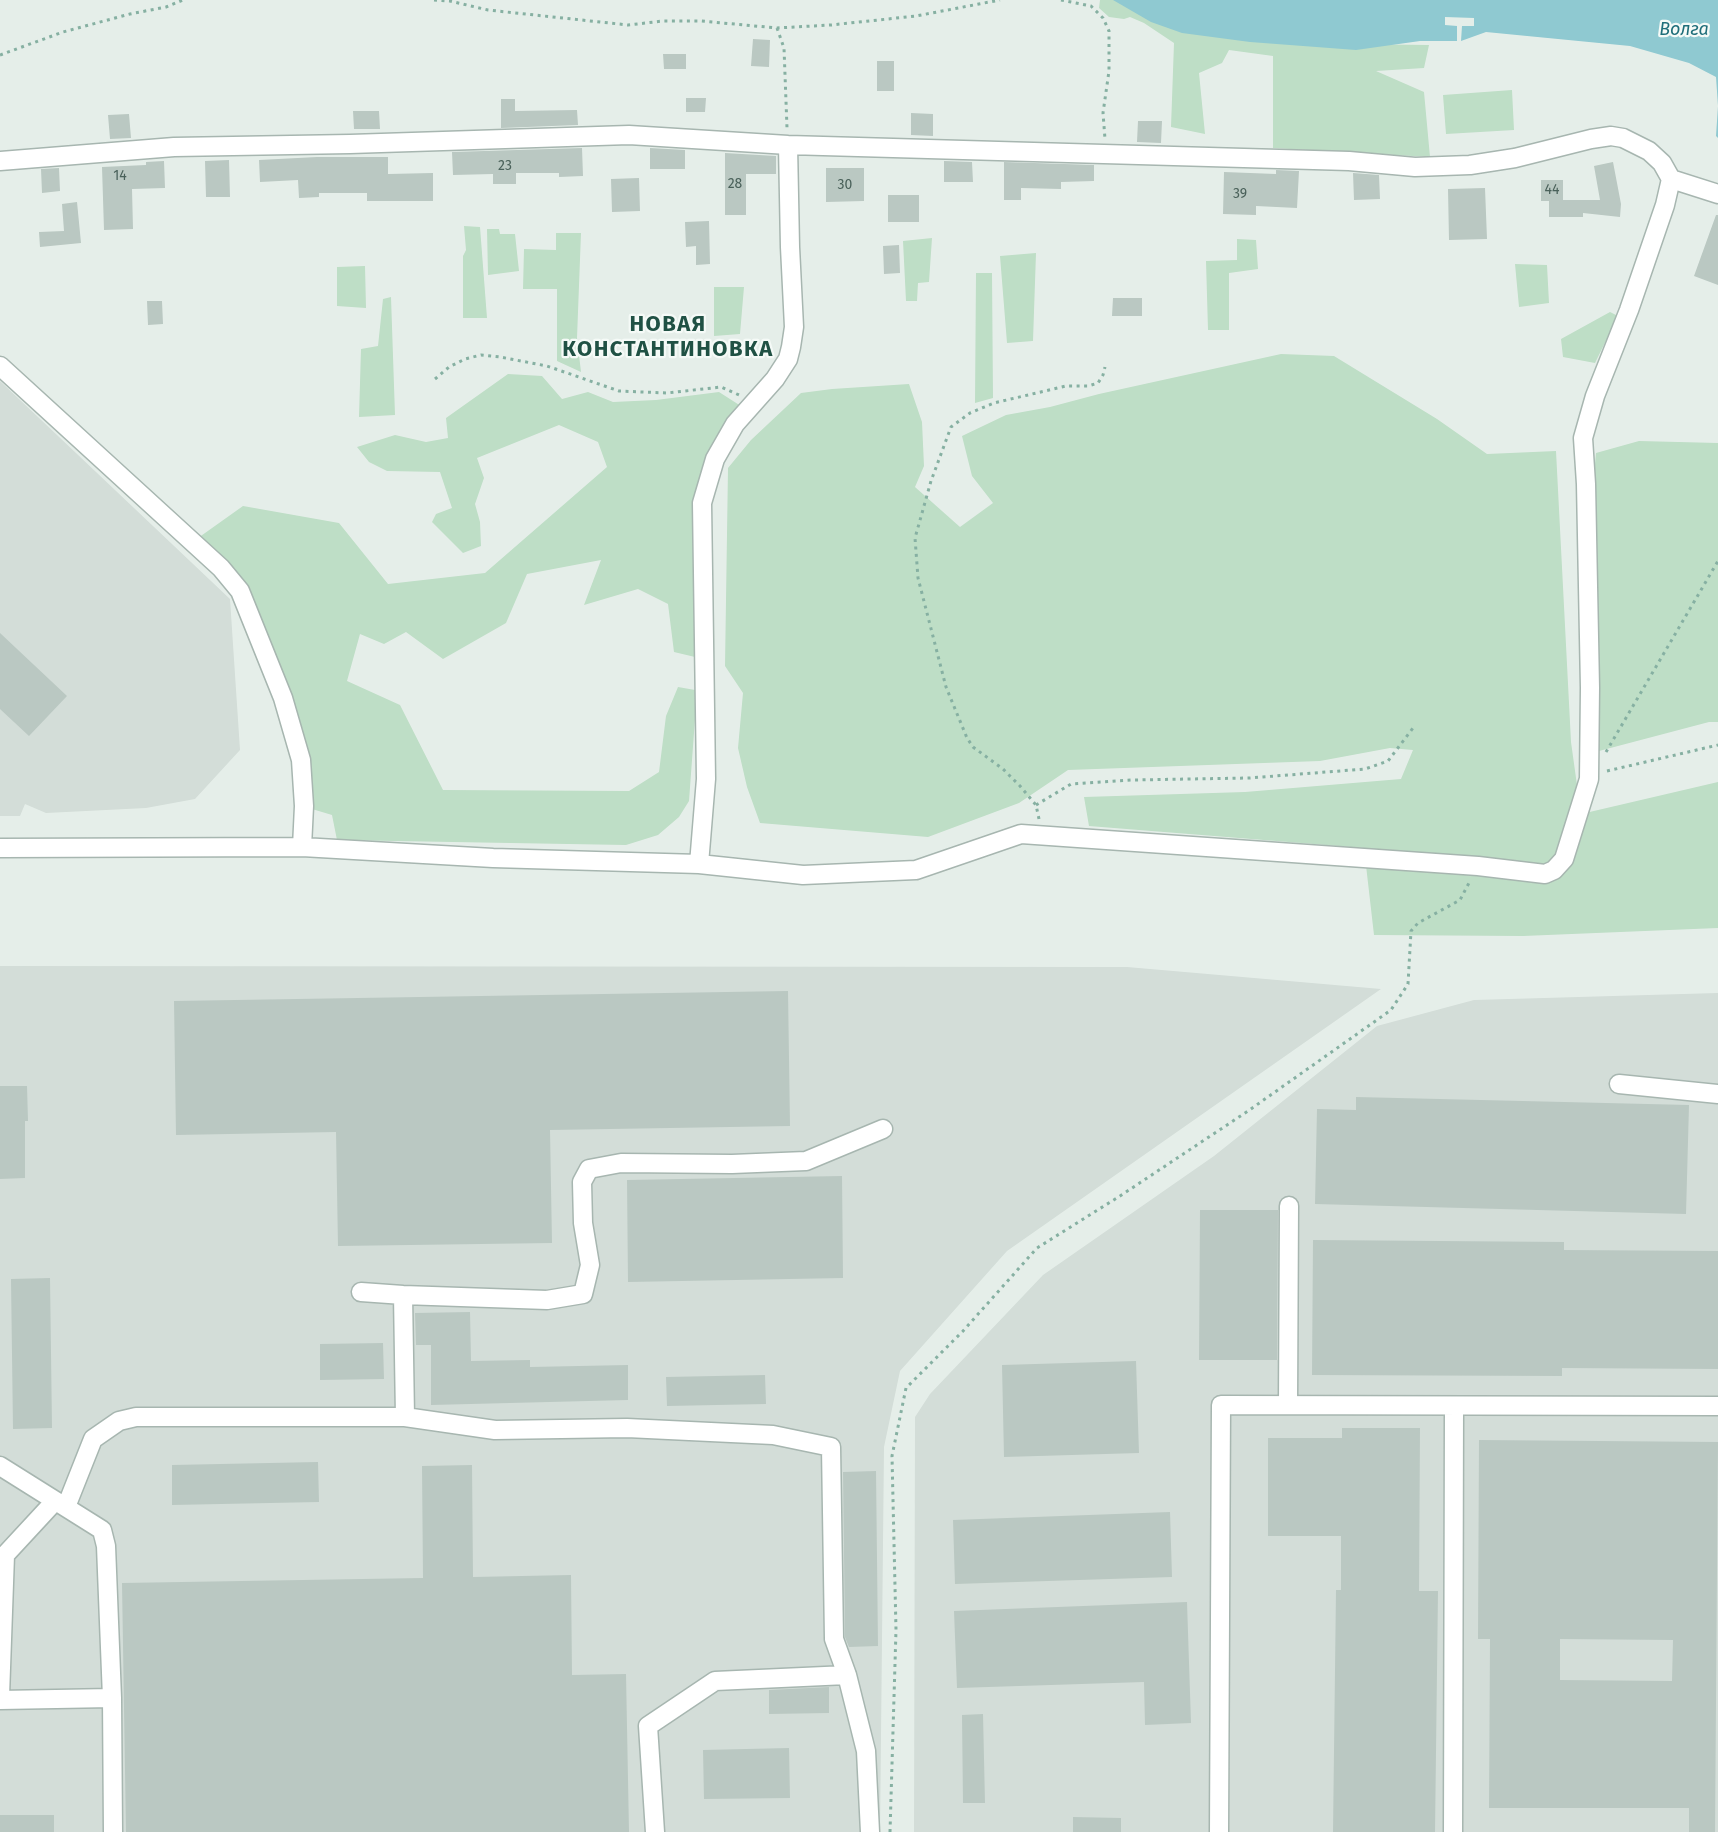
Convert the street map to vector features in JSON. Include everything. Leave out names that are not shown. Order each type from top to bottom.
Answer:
[{"type":"street","points":[[0,160],[174,147],[361,144],[629,135],[788,145],[1349,161],[1415,167],[1454,166],[1515,158],[1611,136],[1623,138],[1649,151],[1662,163],[1671,179],[1665,205],[1629,310],[1595,396],[1583,438],[1590,688],[1589,779],[1564,859],[1554,870],[1545,874],[1478,866],[1020,834],[916,870],[803,875],[699,864],[494,858],[302,847],[0,848]]},
{"type":"street","points":[[699,864],[706,779],[702,503],[715,459],[735,424],[775,379],[788,359],[794,327],[788,145]]},
{"type":"street","points":[[1671,179],[1718,194]]},
{"type":"street","points":[[0,366],[221,568],[240,591],[283,698],[301,760],[304,806],[302,847]]},
{"type":"street","points":[[1619,1084],[1718,1094]]},
{"type":"street","points":[[361,1292],[548,1300],[584,1294],[590,1265],[583,1222],[582,1182],[589,1169],[621,1163],[732,1164],[806,1161],[883,1130]]},
{"type":"street","points":[[1288,1206],[1288,1405]]},
{"type":"street","points":[[403,1295],[405,1417]]},
{"type":"street","points":[[1219,1832],[1221,1406],[1718,1406]]},
{"type":"street","points":[[1453,1832],[1454,1406]]},
{"type":"street","points":[[112,1698],[0,1698],[5,1555],[60,1504],[93,1439],[119,1421],[136,1417],[405,1417],[495,1430],[627,1428],[773,1435],[831,1447],[834,1639],[847,1675],[866,1751],[870,1832]]},
{"type":"street","points":[[0,1466],[102,1530],[106,1545],[112,1698],[113,1832]]},
{"type":"street","points":[[655,1832],[648,1726],[715,1681],[847,1675]]},
{"type":"path","points":[[0,55],[63,32],[166,7],[183,0]]},
{"type":"path","points":[[434,0],[450,1],[488,10],[628,25],[663,21],[701,21],[777,28],[916,16],[1000,0]]},
{"type":"path","points":[[1061,0],[1091,6],[1103,18],[1109,31],[1109,71],[1103,114],[1106,154]]},
{"type":"path","points":[[777,28],[784,48],[788,145]]},
{"type":"path","points":[[435,379],[449,367],[465,358],[481,355],[547,366],[619,391],[667,393],[721,387],[754,402]]},
{"type":"path","points":[[1042,836],[1036,806],[1003,769],[982,754],[967,738],[946,687],[918,578],[915,538],[951,427],[970,413],[994,403],[1066,386],[1088,386],[1098,383],[1105,367]]},
{"type":"path","points":[[1589,779],[1622,729],[1718,561]]},
{"type":"path","points":[[1036,806],[1071,784],[1131,780],[1248,778],[1365,769],[1388,761],[1413,728]]},
{"type":"path","points":[[1589,779],[1610,771],[1718,745]]},
{"type":"path","points":[[890,1832],[896,1630],[892,1456],[906,1388],[963,1331],[1037,1248],[1229,1124],[1391,1010],[1408,984],[1411,931],[1418,923],[1460,900],[1478,866]]},
{"type":"shaded area","points":[[0,381],[230,599],[240,750],[195,799],[146,808],[46,813],[25,804],[20,816],[0,816]]},
{"type":"shaded area","points":[[0,966],[1127,967],[1381,989],[1007,1251],[900,1371],[884,1447],[880,1832],[0,1832]]},
{"type":"shaded area","points":[[1718,993],[1718,1832],[914,1832],[915,1417],[930,1394],[1043,1275],[1214,1156],[1377,1026],[1474,1000]]},
{"type":"green space","points":[[1100,0],[1132,0],[1349,44],[1429,45],[1424,68],[1376,71],[1424,92],[1430,157],[1273,148],[1273,56],[1229,50],[1222,63],[1199,73],[1205,134],[1171,127],[1174,43],[1144,23],[1130,17],[1124,19],[1109,17],[1099,8]]},
{"type":"green space","points":[[1512,90],[1514,130],[1446,134],[1443,95]]},
{"type":"green space","points":[[464,226],[480,227],[487,318],[463,318],[463,256],[466,250]]},
{"type":"green space","points":[[487,229],[499,229],[500,234],[515,234],[519,271],[488,275]]},
{"type":"green space","points":[[556,233],[581,233],[577,338],[581,372],[557,361],[557,289],[523,289],[524,249],[556,250]]},
{"type":"green space","points":[[932,238],[929,282],[918,283],[917,301],[906,301],[903,241]]},
{"type":"green space","points":[[1237,239],[1256,240],[1258,269],[1229,273],[1229,330],[1208,330],[1206,261],[1237,260]]},
{"type":"green space","points":[[1036,253],[1033,341],[1007,343],[1000,256]]},
{"type":"green space","points":[[1515,264],[1547,265],[1549,303],[1519,307]]},
{"type":"green space","points":[[365,266],[366,308],[337,306],[337,267]]},
{"type":"green space","points":[[976,273],[992,273],[993,398],[975,403]]},
{"type":"green space","points":[[714,287],[744,287],[740,334],[714,336]]},
{"type":"green space","points":[[391,297],[395,415],[359,417],[361,349],[378,346],[383,299]]},
{"type":"green space","points":[[1610,312],[1618,316],[1595,363],[1563,357],[1561,339]]},
{"type":"green space","points":[[1281,354],[1334,356],[1437,419],[1487,454],[1556,451],[1571,742],[1581,814],[1718,782],[1718,928],[1523,936],[1374,935],[1364,848],[1089,826],[1084,797],[1245,792],[1401,779],[1413,750],[1390,748],[1320,761],[1068,770],[1019,803],[928,837],[760,823],[747,787],[738,748],[743,693],[725,666],[728,468],[751,440],[801,393],[909,384],[922,422],[924,466],[915,487],[960,527],[993,503],[972,476],[962,436],[1006,415]]},
{"type":"green space","points":[[508,374],[542,376],[562,399],[588,392],[613,402],[656,400],[719,392],[744,408],[694,501],[695,657],[674,652],[668,604],[638,589],[584,605],[601,560],[527,574],[506,623],[443,659],[406,632],[384,644],[360,634],[347,681],[400,705],[443,790],[629,791],[659,772],[666,716],[678,687],[695,690],[689,801],[679,817],[658,835],[626,845],[337,840],[332,815],[312,809],[246,592],[198,538],[243,506],[339,523],[388,584],[485,573],[607,467],[598,442],[559,425],[477,458],[484,478],[475,504],[480,522],[481,546],[463,553],[432,522],[436,514],[452,508],[440,472],[387,471],[369,462],[357,447],[395,435],[426,442],[448,438],[446,418]]},
{"type":"green space","points":[[1639,441],[1718,443],[1718,722],[1709,722],[1599,751],[1593,485],[1596,453]]},
{"type":"water","name":"Волга","points":[[1113,0],[1718,0],[1718,106],[1716,77],[1689,63],[1630,46],[1486,32],[1461,41],[1420,41],[1356,50],[1250,42],[1182,33],[1151,22]]},
{"type":"water","points":[[1718,106],[1718,138],[1716,136]]},
{"type":"pier","points":[[1445,17],[1474,18],[1474,26],[1462,26],[1461,41],[1457,41],[1457,26],[1445,25]]},
{"type":"building","points":[[753,39],[770,40],[769,67],[751,66]]},
{"type":"building","points":[[663,54],[686,54],[686,69],[664,69]]},
{"type":"building","points":[[877,61],[894,61],[894,91],[877,91]]},
{"type":"building","points":[[686,98],[706,98],[705,112],[686,112]]},
{"type":"building","points":[[501,99],[515,99],[515,111],[577,110],[578,125],[501,128]]},
{"type":"building","points":[[353,111],[379,111],[380,129],[354,129]]},
{"type":"building","points":[[911,113],[933,114],[933,136],[911,135]]},
{"type":"building","points":[[129,114],[131,138],[110,139],[108,115]]},
{"type":"building","points":[[1138,121],[1162,121],[1161,143],[1137,142]]},
{"type":"building","points":[[582,148],[583,176],[559,177],[559,173],[516,173],[516,184],[493,184],[493,174],[453,175],[452,152]]},
{"type":"building","points":[[650,148],[685,150],[685,169],[650,169]]},
{"type":"building","points":[[725,153],[776,156],[776,174],[746,174],[746,215],[725,215]]},
{"type":"building","points":[[388,157],[388,174],[433,173],[433,201],[367,201],[367,193],[319,193],[319,197],[299,198],[298,180],[260,182],[259,160]]},
{"type":"building","points":[[229,160],[230,197],[206,197],[205,161]]},
{"type":"building","points":[[164,161],[165,188],[132,189],[133,229],[104,230],[102,167],[146,165],[146,162]]},
{"type":"building","points":[[944,161],[972,162],[973,182],[944,182]]},
{"type":"building","points":[[1004,162],[1094,165],[1094,181],[1061,182],[1061,189],[1021,188],[1021,200],[1004,200]]},
{"type":"building","points":[[1613,162],[1621,204],[1620,217],[1583,213],[1583,217],[1549,217],[1549,201],[1541,201],[1541,180],[1563,180],[1563,200],[1600,200],[1594,166]]},
{"type":"building","points":[[59,168],[60,191],[42,193],[41,169]]},
{"type":"building","points":[[826,168],[864,168],[864,201],[826,202]]},
{"type":"building","points":[[1276,170],[1299,171],[1297,208],[1256,206],[1256,215],[1223,214],[1224,172],[1276,174]]},
{"type":"building","points":[[1353,173],[1379,175],[1380,199],[1354,200]]},
{"type":"building","points":[[639,178],[640,211],[612,212],[611,179]]},
{"type":"building","points":[[1485,188],[1487,239],[1449,240],[1448,189]]},
{"type":"building","points":[[888,195],[919,195],[919,222],[888,222]]},
{"type":"building","points":[[77,202],[81,243],[40,247],[39,232],[64,231],[62,204]]},
{"type":"building","points":[[1716,215],[1718,215],[1718,285],[1694,276]]},
{"type":"building","points":[[709,221],[710,264],[696,265],[696,246],[686,247],[685,222]]},
{"type":"building","points":[[899,245],[900,273],[884,274],[883,246]]},
{"type":"building","points":[[1113,298],[1142,298],[1142,316],[1112,316]]},
{"type":"building","points":[[147,301],[162,301],[163,324],[148,325]]},
{"type":"building","points":[[0,633],[67,696],[29,736],[0,709]]},
{"type":"building","points":[[788,991],[790,1126],[550,1130],[552,1243],[338,1246],[336,1132],[176,1135],[174,1001]]},
{"type":"building","points":[[0,1086],[27,1086],[25,1178],[0,1179]]},
{"type":"building","points":[[1356,1097],[1689,1105],[1686,1214],[1315,1204],[1317,1109],[1356,1110]]},
{"type":"building","points":[[842,1176],[843,1278],[628,1282],[627,1180]]},
{"type":"building","points":[[1200,1210],[1278,1210],[1277,1360],[1199,1360]]},
{"type":"building","points":[[1313,1240],[1564,1242],[1564,1250],[1718,1251],[1718,1369],[1562,1368],[1562,1376],[1312,1375]]},
{"type":"building","points":[[50,1278],[52,1428],[13,1429],[11,1279]]},
{"type":"building","points":[[470,1312],[471,1361],[530,1360],[530,1367],[628,1365],[628,1400],[431,1405],[431,1345],[416,1345],[415,1313]]},
{"type":"building","points":[[383,1343],[384,1379],[320,1380],[320,1344]]},
{"type":"building","points":[[1136,1361],[1139,1453],[1004,1457],[1002,1365]]},
{"type":"building","points":[[765,1375],[766,1404],[667,1406],[666,1377]]},
{"type":"building","points":[[1342,1428],[1420,1428],[1419,1591],[1438,1591],[1435,1832],[1333,1832],[1336,1590],[1341,1590],[1341,1536],[1268,1536],[1268,1438],[1342,1438]]},
{"type":"building","points":[[1479,1440],[1718,1442],[1715,1832],[1689,1832],[1689,1808],[1489,1808],[1490,1639],[1478,1639]],"holes":[[[1560,1639],[1673,1640],[1672,1681],[1560,1680]]]},
{"type":"building","points":[[318,1462],[319,1502],[172,1505],[172,1465]]},
{"type":"building","points":[[472,1465],[473,1577],[571,1575],[572,1675],[626,1674],[629,1832],[126,1832],[122,1583],[423,1578],[422,1466]]},
{"type":"building","points":[[876,1471],[878,1646],[849,1647],[845,1637],[843,1472]]},
{"type":"building","points":[[1170,1512],[1172,1577],[955,1584],[953,1520]]},
{"type":"building","points":[[1187,1602],[1191,1723],[1145,1725],[1144,1682],[957,1688],[954,1611]]},
{"type":"building","points":[[829,1687],[829,1713],[769,1714],[769,1690]]},
{"type":"building","points":[[983,1714],[985,1803],[963,1803],[962,1715]]},
{"type":"building","points":[[789,1748],[790,1798],[704,1799],[703,1750]]},
{"type":"building","points":[[0,1815],[54,1815],[54,1832],[0,1832]]},
{"type":"building","points":[[1073,1817],[1121,1818],[1121,1832],[1073,1832]]},
{"type":"district","name":"НОВАЯ КОНСТАНТИНОВКА","points":[[668,338]]}]
